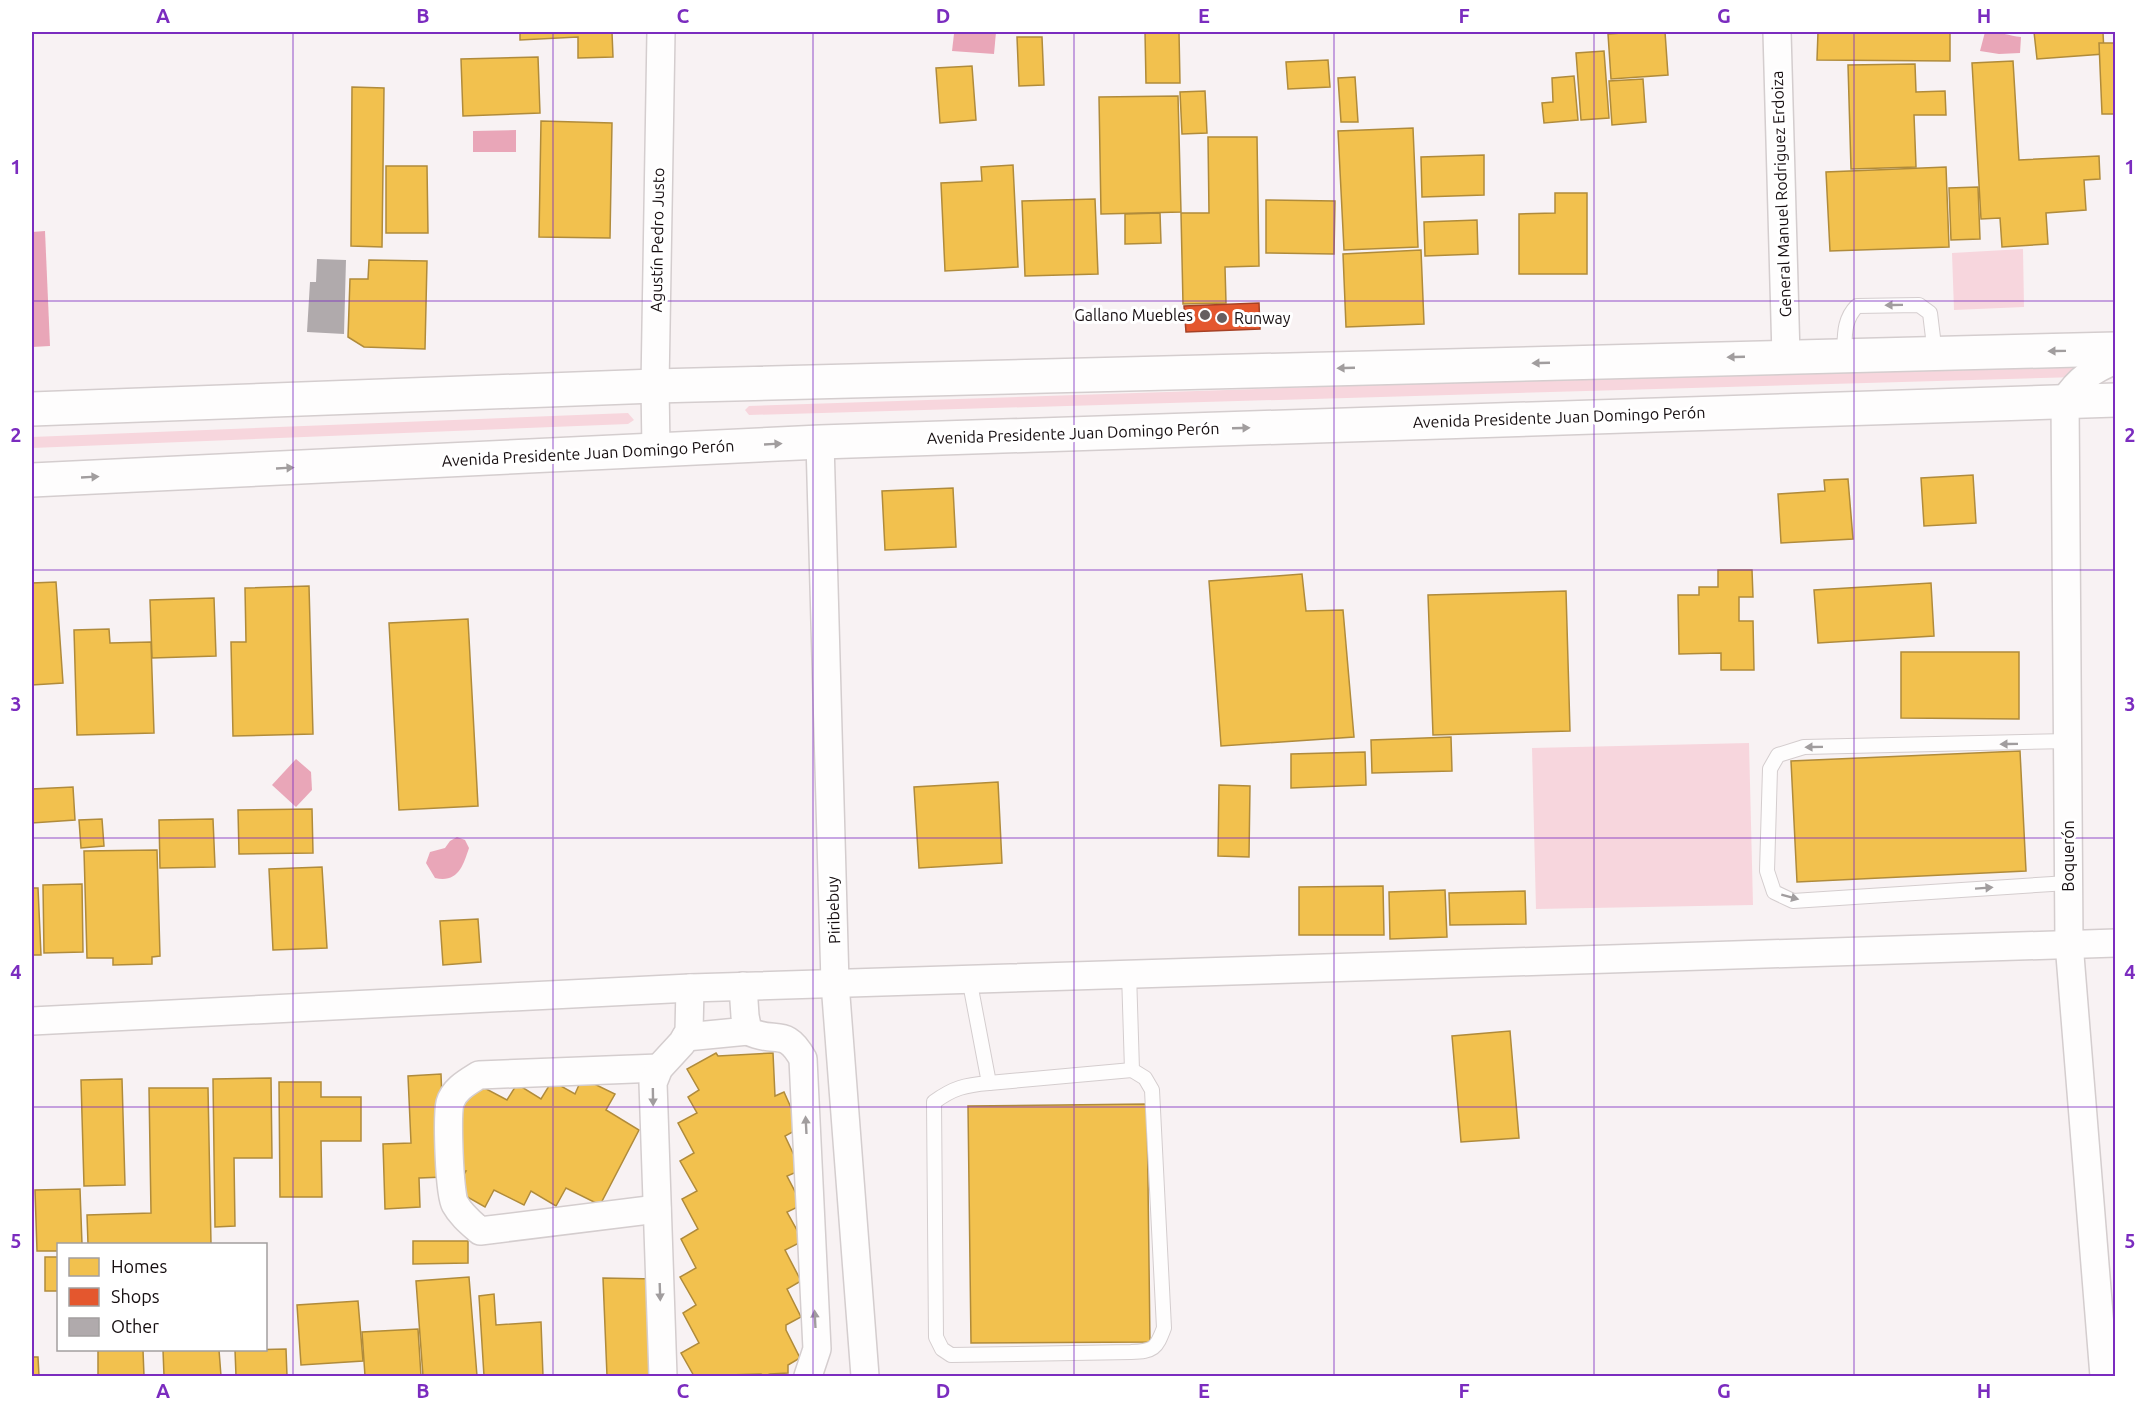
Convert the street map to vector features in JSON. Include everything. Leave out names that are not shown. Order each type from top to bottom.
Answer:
[{"type":"main road","points":[[32,410],[655,386],[2115,349]]},
{"type":"main road","name":"Avenida Presidente Juan Domingo Perón","points":[[32,480],[820,442],[2115,400]]},
{"type":"street","name":"Agustín Pedro Justo","points":[[657,449],[655,386],[662,32]]},
{"type":"street","name":"General Manuel Rodriguez Erdoiza","points":[[1777,32],[1786,356]]},
{"type":"street","points":[[2065,400],[2074,386],[2093,370],[2115,360]]},
{"type":"street","name":"Boquerón","points":[[2065,400],[2069,943],[2104,1377]]},
{"type":"street","name":"Piribebuy","points":[[820,442],[835,983],[865,1377]]},
{"type":"street","points":[[32,1021],[743,986],[2115,943]]},
{"type":"street","points":[[743,986],[748,1031]]},
{"type":"street","points":[[663,1377],[653,1083],[659,1068],[689,1031],[690,988]]},
{"type":"street","points":[[686,1037],[748,1031],[756,1035],[783,1038],[794,1043],[803,1059],[817,1349],[808,1377]]},
{"type":"street","points":[[657,1209],[480,1231],[454,1202],[450,1182],[450,1103],[460,1086],[479,1075],[659,1068]]},
{"type":"lane","points":[[1844,355],[1846,321],[1857,306],[1894,304],[1919,305],[1930,313],[1935,354]]},
{"type":"lane","points":[[2068,741],[1804,747],[1778,755],[1770,769],[1767,871],[1774,892],[1793,900],[2068,883]]},
{"type":"lane","points":[[1129,973],[1132,1070]]},
{"type":"lane","points":[[969,978],[989,1083]]},
{"type":"lane","points":[[1132,1070],[1145,1078],[1152,1090],[1164,1328],[1158,1343],[1149,1351],[951,1355],[942,1349],[936,1337],[934,1102],[950,1090],[989,1083],[1132,1070]]},
{"type":"shaded area","points":[[957,32],[996,32],[994,54],[952,51],[954,34]]},
{"type":"shaded area","points":[[1985,32],[2021,37],[2020,53],[1999,54],[1980,51]]},
{"type":"shaded area","points":[[516,130],[516,152],[473,152],[473,131]]},
{"type":"shaded area","points":[[45,231],[50,346],[32,347],[32,232]]},
{"type":"shaded area","points":[[2023,249],[2024,307],[1954,310],[1952,253]]},
{"type":"shaded area","points":[[2116,360],[2115,376],[749,415],[745,410],[749,406]]},
{"type":"shaded area","points":[[628,413],[634,420],[628,424],[32,448],[32,437]]},
{"type":"shaded area","points":[[1749,743],[1753,905],[1536,909],[1532,748]]},
{"type":"shaded area","points":[[296,759],[311,772],[312,790],[296,807],[272,785]]},
{"type":"shaded area","points":[[457,837],[465,840],[469,848],[462,867],[449,878],[435,878],[426,863],[430,852],[445,848]]},
{"type":"building: Homes","points":[[520,32],[612,32],[613,57],[578,58],[578,37],[520,40]]},
{"type":"building: Homes","points":[[1145,32],[1179,32],[1180,83],[1146,83]]},
{"type":"building: Homes","points":[[1665,32],[1668,75],[1611,79],[1608,34]]},
{"type":"building: Homes","points":[[1818,32],[1950,32],[1950,61],[1817,60]]},
{"type":"building: Homes","points":[[2034,32],[2103,32],[2104,54],[2037,59]]},
{"type":"building: Homes","points":[[1017,37],[1042,37],[1044,85],[1019,86]]},
{"type":"building: Homes","points":[[2099,43],[2116,43],[2116,114],[2102,114]]},
{"type":"building: Homes","points":[[1604,51],[1609,118],[1581,120],[1576,53]]},
{"type":"building: Homes","points":[[538,57],[540,113],[463,116],[461,59]]},
{"type":"building: Homes","points":[[1328,60],[1330,87],[1288,89],[1286,62]]},
{"type":"building: Homes","points":[[2013,61],[2019,160],[2099,156],[2100,179],[2084,180],[2086,210],[2046,213],[2048,244],[2002,247],[2000,218],[1981,219],[1972,63]]},
{"type":"building: Homes","points":[[1915,64],[1916,92],[1945,91],[1946,115],[1914,115],[1916,167],[1851,169],[1848,65]]},
{"type":"building: Homes","points":[[972,66],[976,120],[940,123],[936,68]]},
{"type":"building: Homes","points":[[1574,76],[1578,120],[1544,123],[1542,103],[1553,102],[1552,78]]},
{"type":"building: Homes","points":[[1355,77],[1358,122],[1341,122],[1338,78]]},
{"type":"building: Homes","points":[[1643,79],[1646,122],[1612,125],[1609,81]]},
{"type":"building: Homes","points":[[352,87],[384,88],[382,247],[351,246]]},
{"type":"building: Homes","points":[[1205,91],[1207,133],[1182,134],[1180,92]]},
{"type":"building: Homes","points":[[1178,96],[1181,212],[1101,214],[1099,97]]},
{"type":"building: Homes","points":[[541,121],[612,123],[610,238],[539,237]]},
{"type":"building: Homes","points":[[1413,128],[1418,247],[1344,250],[1338,131]]},
{"type":"building: Homes","points":[[1208,137],[1257,137],[1259,266],[1225,267],[1226,303],[1183,304],[1181,213],[1209,213]]},
{"type":"building: Homes","points":[[1484,155],[1484,195],[1422,197],[1421,157]]},
{"type":"building: Homes","points":[[1013,165],[1018,267],[945,271],[941,183],[982,181],[981,167]]},
{"type":"building: Homes","points":[[386,166],[427,166],[428,233],[386,233]]},
{"type":"building: Homes","points":[[1946,167],[1949,247],[1830,251],[1826,172]]},
{"type":"building: Homes","points":[[1978,187],[1980,239],[1951,240],[1949,188]]},
{"type":"building: Homes","points":[[1555,193],[1587,193],[1587,274],[1519,274],[1519,214],[1555,213]]},
{"type":"building: Homes","points":[[1095,199],[1098,274],[1025,276],[1022,201]]},
{"type":"building: Homes","points":[[1266,200],[1335,201],[1334,254],[1266,253]]},
{"type":"building: Homes","points":[[1160,213],[1161,243],[1125,244],[1125,214]]},
{"type":"building: Homes","points":[[1477,220],[1478,254],[1425,256],[1424,222]]},
{"type":"building: Homes","points":[[1421,250],[1424,324],[1346,327],[1343,254]]},
{"type":"building: Homes","points":[[369,260],[427,261],[425,349],[364,347],[348,337],[350,279],[368,279]]},
{"type":"building: Homes","points":[[1973,475],[1976,523],[1924,526],[1921,478]]},
{"type":"building: Homes","points":[[1848,479],[1853,539],[1781,543],[1778,494],[1825,491],[1824,480]]},
{"type":"building: Homes","points":[[953,488],[956,547],[885,550],[882,491]]},
{"type":"building: Homes","points":[[1718,570],[1752,570],[1753,597],[1739,597],[1739,621],[1753,621],[1754,670],[1721,670],[1721,653],[1679,654],[1678,595],[1699,595],[1699,587],[1718,587]]},
{"type":"building: Homes","points":[[1302,574],[1306,611],[1343,610],[1354,737],[1221,746],[1209,581]]},
{"type":"building: Homes","points":[[56,582],[63,683],[32,685],[32,583]]},
{"type":"building: Homes","points":[[1931,583],[1934,636],[1818,643],[1814,590]]},
{"type":"building: Homes","points":[[309,586],[313,734],[233,736],[231,642],[246,642],[245,588]]},
{"type":"building: Homes","points":[[1566,591],[1570,731],[1433,735],[1428,595]]},
{"type":"building: Homes","points":[[214,598],[216,656],[152,658],[150,600]]},
{"type":"building: Homes","points":[[468,619],[478,806],[399,810],[389,623]]},
{"type":"building: Homes","points":[[109,629],[110,643],[151,642],[154,733],[77,735],[74,630]]},
{"type":"building: Homes","points":[[1901,652],[2019,652],[2019,719],[1901,718]]},
{"type":"building: Homes","points":[[1451,737],[1452,771],[1372,773],[1371,740]]},
{"type":"building: Homes","points":[[2020,751],[2026,871],[1797,882],[1791,761]]},
{"type":"building: Homes","points":[[1365,752],[1366,785],[1291,788],[1291,754]]},
{"type":"building: Homes","points":[[998,782],[1002,863],[919,868],[914,787]]},
{"type":"building: Homes","points":[[1219,785],[1250,786],[1249,857],[1218,856]]},
{"type":"building: Homes","points":[[73,787],[75,820],[32,823],[32,789]]},
{"type":"building: Homes","points":[[312,809],[313,853],[239,854],[238,810]]},
{"type":"building: Homes","points":[[102,819],[104,846],[81,848],[79,820]]},
{"type":"building: Homes","points":[[213,819],[215,867],[160,868],[159,820]]},
{"type":"building: Homes","points":[[157,850],[160,956],[152,957],[152,964],[113,965],[113,958],[87,958],[84,851]]},
{"type":"building: Homes","points":[[322,867],[327,948],[273,950],[269,869]]},
{"type":"building: Homes","points":[[82,884],[83,952],[44,953],[43,885]]},
{"type":"building: Homes","points":[[1383,886],[1384,935],[1299,935],[1299,887]]},
{"type":"building: Homes","points":[[32,888],[38,888],[41,955],[32,955]]},
{"type":"building: Homes","points":[[1445,890],[1447,937],[1390,939],[1389,892]]},
{"type":"building: Homes","points":[[1525,891],[1526,924],[1450,925],[1449,893]]},
{"type":"building: Homes","points":[[478,919],[481,962],[443,965],[440,921]]},
{"type":"building: Homes","points":[[1510,1031],[1519,1138],[1461,1142],[1452,1036]]},
{"type":"building: Homes","points":[[716,1053],[718,1056],[773,1053],[775,1096],[784,1092],[800,1128],[785,1136],[801,1170],[787,1176],[802,1205],[787,1212],[803,1241],[785,1250],[801,1281],[787,1289],[801,1317],[786,1325],[786,1330],[800,1358],[788,1365],[788,1373],[764,1376],[761,1374],[694,1376],[681,1353],[699,1343],[683,1313],[696,1305],[680,1277],[696,1268],[681,1239],[698,1229],[682,1199],[697,1191],[680,1161],[694,1153],[678,1123],[697,1113],[688,1097],[699,1090],[687,1069]]},
{"type":"building: Homes","points":[[441,1074],[445,1177],[419,1178],[420,1207],[385,1209],[383,1144],[411,1143],[408,1076]]},
{"type":"building: Homes","points":[[271,1078],[272,1158],[234,1158],[235,1226],[215,1227],[213,1079]]},
{"type":"building: Homes","points":[[582,1078],[615,1094],[606,1110],[639,1130],[600,1205],[566,1188],[556,1206],[531,1191],[524,1205],[494,1190],[485,1207],[455,1190],[466,1171],[456,1171],[456,1118],[475,1083],[507,1100],[517,1084],[541,1099],[552,1081],[575,1094]]},
{"type":"building: Homes","points":[[122,1079],[125,1185],[84,1186],[81,1080]]},
{"type":"building: Homes","points":[[279,1082],[321,1082],[321,1097],[361,1097],[361,1141],[321,1141],[322,1197],[280,1197]]},
{"type":"building: Homes","points":[[149,1088],[208,1088],[211,1243],[88,1243],[87,1215],[151,1213]]},
{"type":"building: Homes","points":[[1147,1104],[1150,1342],[971,1343],[968,1106]]},
{"type":"building: Homes","points":[[80,1189],[82,1243],[57,1243],[57,1251],[37,1251],[35,1190]]},
{"type":"building: Homes","points":[[413,1241],[468,1241],[468,1263],[413,1264]]},
{"type":"building: Homes","points":[[45,1257],[57,1257],[57,1291],[45,1291]]},
{"type":"building: Homes","points":[[469,1277],[477,1376],[423,1376],[416,1281]]},
{"type":"building: Homes","points":[[603,1278],[656,1279],[659,1376],[607,1376]]},
{"type":"building: Homes","points":[[494,1294],[496,1325],[541,1322],[543,1376],[484,1376],[479,1296]]},
{"type":"building: Homes","points":[[358,1301],[363,1361],[301,1365],[297,1305]]},
{"type":"building: Homes","points":[[418,1329],[421,1376],[365,1376],[362,1332]]},
{"type":"building: Homes","points":[[286,1349],[287,1376],[236,1376],[235,1351]]},
{"type":"building: Homes","points":[[98,1351],[143,1351],[144,1376],[98,1376]]},
{"type":"building: Homes","points":[[163,1351],[219,1351],[221,1376],[164,1376]]},
{"type":"building: Homes","points":[[32,1357],[38,1357],[39,1376],[32,1376]]},
{"type":"building: Shops","name":"Runway","points":[[1259,303],[1260,329],[1186,332],[1184,306]]},
{"type":"building: Other","points":[[317,259],[346,260],[344,334],[307,332],[310,282],[316,282]]},
{"type":"place","name":"Gallano Muebles","points":[[1205,315]]},
{"type":"place","name":"Runway","points":[[1222,318]]}]
